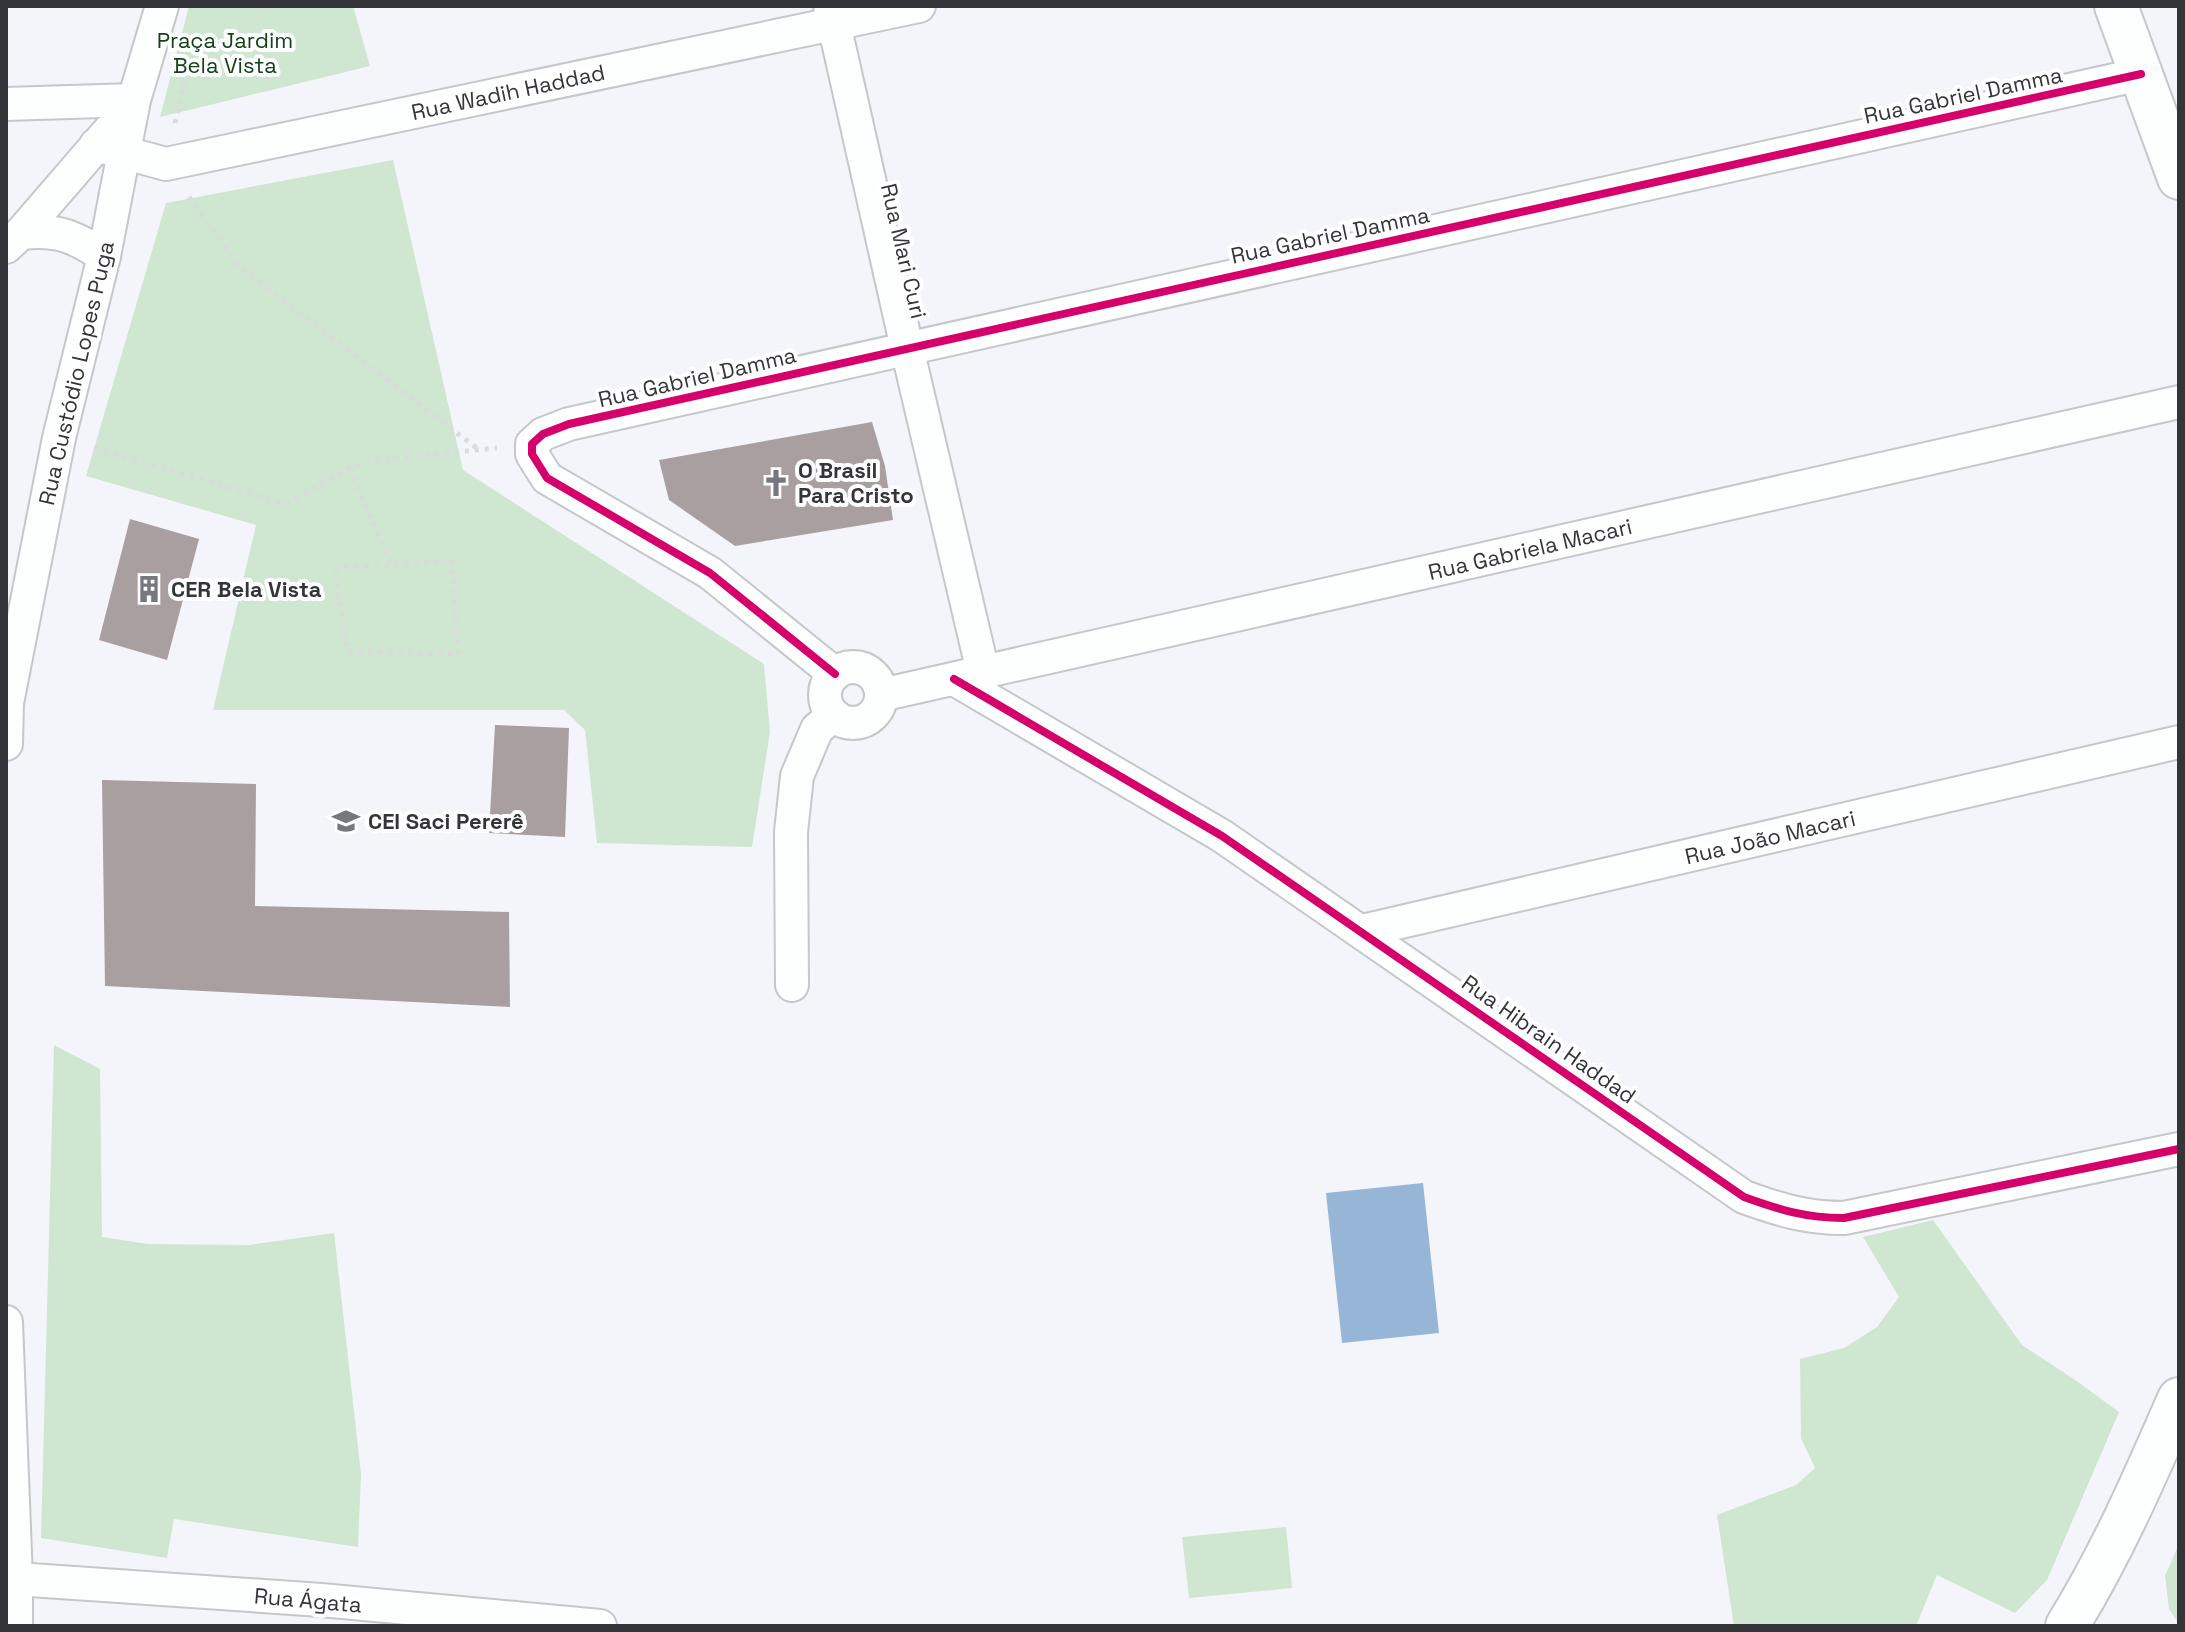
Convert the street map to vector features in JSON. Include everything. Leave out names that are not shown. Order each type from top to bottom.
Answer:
[{"type":"street","name":"Rua Custódio Lopes Puga","points":[[6,744],[6,703],[59,438],[104,256],[110,149],[134,100],[162,6]]},
{"type":"street","name":"Rua Wadih Haddad","points":[[110,149],[166,164],[832,15],[919,6]]},
{"type":"street","points":[[2116,6],[2179,178]]},
{"type":"street","name":"Rua Mari Curi","points":[[832,15],[907,348],[968,675]]},
{"type":"street","name":"Rua Gabriel Damma","points":[[532,444],[543,434],[569,424],[2141,74]]},
{"type":"street","points":[[6,104],[134,100]]},
{"type":"street","points":[[14,240],[110,149]]},
{"type":"street","points":[[14,240],[46,230],[81,241],[104,256]]},
{"type":"street","name":"Rua Gabriela Macari","points":[[881,695],[2179,402]]},
{"type":"street","points":[[532,444],[532,454],[547,478],[710,573],[835,674]]},
{"type":"street","points":[[861,668],[876,678],[881,695],[875,712],[869,718],[851,722],[842,720],[828,708],[826,689],[829,681],[843,669],[861,668]]},
{"type":"street","name":"Rua Hibrain Haddad","points":[[968,675],[1222,836],[1744,1197],[1780,1210],[1817,1218],[1844,1218],[2179,1149]]},
{"type":"street","points":[[792,985],[791,832],[797,776],[817,729],[834,715]]},
{"type":"street","name":"Rua João Macari","points":[[1362,931],[2179,742]]},
{"type":"street","points":[[6,1322],[16,1626]]},
{"type":"street","points":[[2067,1626],[2092,1586],[2133,1506],[2179,1399]]},
{"type":"street","name":"Rua Ágata","points":[[16,1579],[321,1600],[600,1626]]},
{"type":"street","points":[[321,1600],[344,1626]]},
{"type":"path","points":[[192,49],[166,164],[239,267],[478,449]]},
{"type":"path","points":[[59,438],[286,504],[349,468],[377,460],[532,444]]},
{"type":"path","points":[[349,468],[391,564]]},
{"type":"path","points":[[452,560],[458,654],[348,652],[334,568],[391,564],[452,560]]},
{"type":"green space","name":"Praça Jardim Bela Vista","points":[[189,6],[353,6],[370,66],[160,117]]},
{"type":"green space","points":[[393,160],[463,470],[764,664],[770,732],[752,847],[597,843],[585,730],[564,710],[213,710],[256,525],[86,476],[166,203]]},
{"type":"green space","points":[[54,1045],[100,1069],[102,1237],[148,1244],[249,1245],[334,1233],[361,1474],[358,1547],[174,1519],[167,1558],[41,1538]]},
{"type":"green space","points":[[1933,1220],[2022,1345],[2119,1412],[2047,1580],[2015,1613],[1937,1575],[1916,1626],[1734,1626],[1717,1515],[1796,1485],[1815,1468],[1801,1438],[1800,1359],[1844,1348],[1877,1327],[1899,1297],[1863,1237]]},
{"type":"green space","points":[[1286,1527],[1292,1588],[1189,1598],[1182,1537]]},
{"type":"green space","points":[[2179,1544],[2179,1624],[2169,1609],[2165,1576]]},
{"type":"water","points":[[1423,1183],[1439,1333],[1342,1343],[1326,1193]]},
{"type":"building","name":"O Brasil Para Cristo","points":[[872,422],[885,466],[893,520],[735,546],[669,500],[659,460]]},
{"type":"building","name":"CER Bela Vista","points":[[130,519],[199,539],[167,660],[99,640]]},
{"type":"building","points":[[495,725],[569,728],[565,837],[489,833]]},
{"type":"building","points":[[102,780],[256,784],[255,906],[509,912],[510,1007],[105,986]]},
{"type":"cycle path","points":[[835,674],[710,573],[547,478],[532,454],[532,444],[543,434],[569,424],[2141,74]]},
{"type":"cycle path","points":[[954,679],[1222,836],[1744,1197],[1793,1212],[1844,1218],[2179,1149]]},
{"type":"place","name":"O Brasil Para Cristo","points":[[776,483]]},
{"type":"place","name":"CER Bela Vista","points":[[149,589]]},
{"type":"place","name":"CEI Saci Pererê","points":[[346,821]]}]
